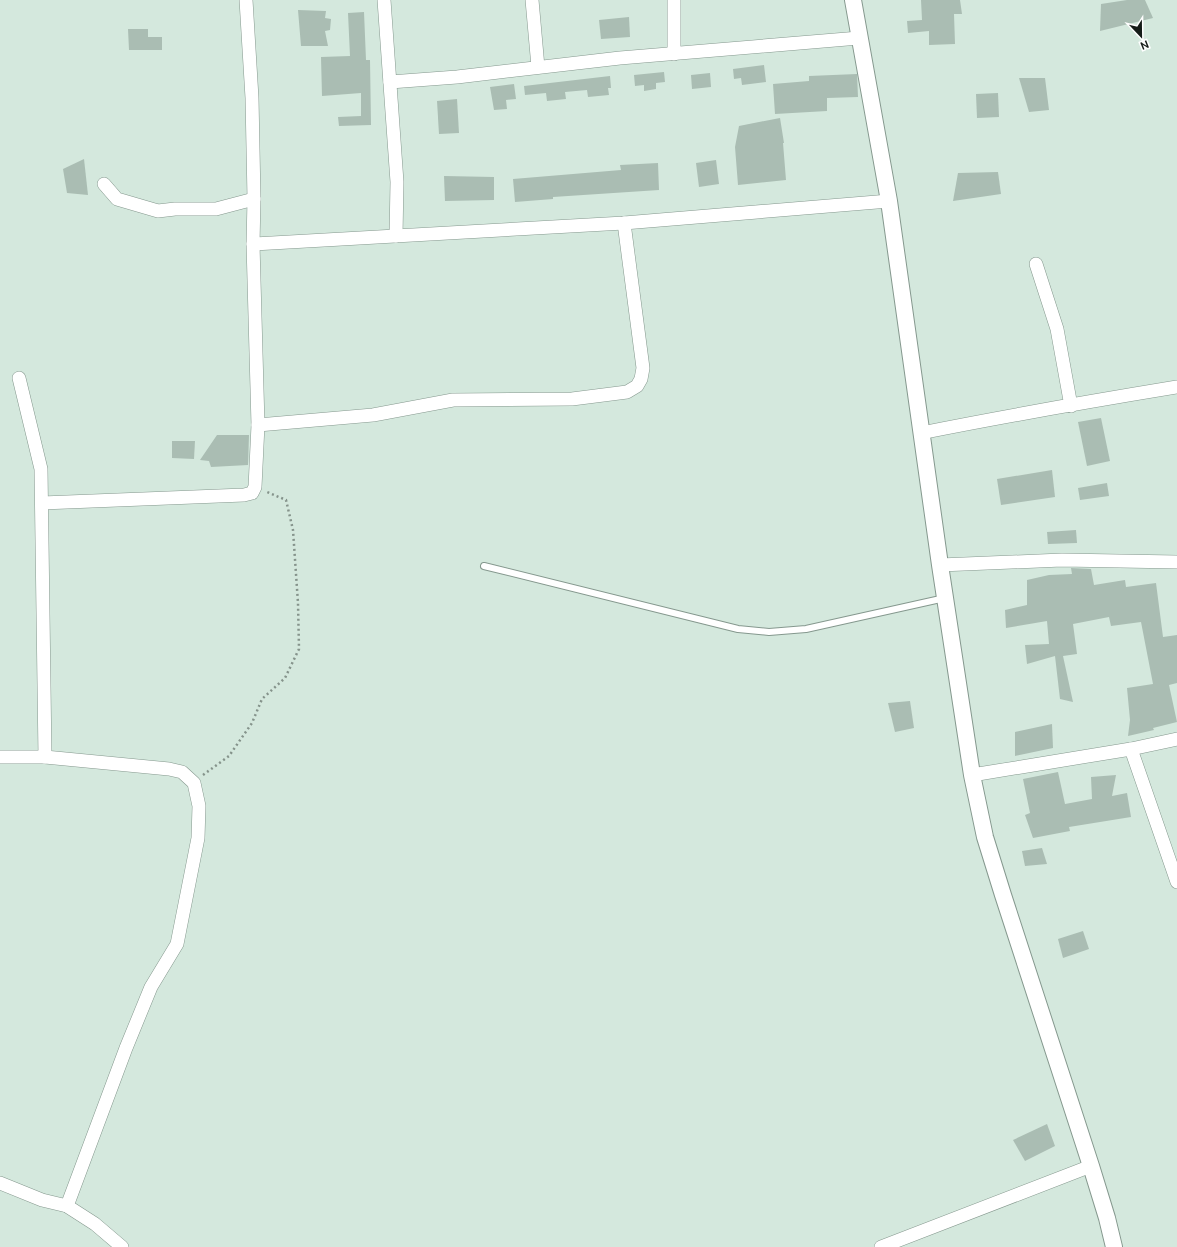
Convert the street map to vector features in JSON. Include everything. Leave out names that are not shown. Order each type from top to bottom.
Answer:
[{"type":"street","points":[[42,503],[244,495],[252,492],[255,487],[258,425],[253,244],[254,198],[252,98],[246,0]]},
{"type":"street","points":[[384,0],[397,182],[396,236]]},
{"type":"street","points":[[532,0],[538,67]]},
{"type":"street","points":[[674,0],[674,54]]},
{"type":"street","points":[[853,0],[888,201],[940,565],[972,775],[985,837],[1091,1166],[1114,1247]]},
{"type":"street","points":[[390,82],[457,77],[538,67],[674,54],[859,38]]},
{"type":"street","points":[[104,184],[117,198],[158,211],[175,209],[216,209],[254,198]]},
{"type":"street","points":[[253,244],[624,223],[888,201]]},
{"type":"street","points":[[258,425],[373,415],[453,400],[572,400],[627,392],[637,386],[642,379],[643,368],[624,223]]},
{"type":"street","points":[[1036,264],[1057,329],[1072,406]]},
{"type":"street","points":[[19,378],[41,469],[45,757]]},
{"type":"street","points":[[921,433],[1177,386]]},
{"type":"street","points":[[940,565],[1062,560],[1177,562]]},
{"type":"street","points":[[972,775],[1131,749],[1177,739]]},
{"type":"street","points":[[1131,749],[1177,882]]},
{"type":"street","points":[[0,757],[45,757],[170,769],[182,772],[194,783],[199,806],[198,838],[177,944],[151,987],[126,1048],[66,1206]]},
{"type":"street","points":[[881,1247],[903,1243],[1091,1166]]},
{"type":"street","points":[[0,1183],[42,1200],[66,1206],[95,1224],[122,1247]]},
{"type":"lane","points":[[484,566],[738,629],[768,632],[806,629],[945,598]]},
{"type":"path","points":[[194,783],[229,756],[252,723],[262,699],[285,678],[299,649],[298,603],[293,530],[286,500],[255,487]]},
{"type":"building","points":[[921,0],[960,0],[962,14],[954,14],[955,44],[929,45],[929,31],[908,33],[907,21],[922,20]]},
{"type":"building","points":[[1127,0],[1145,0],[1153,18],[1100,31],[1101,4]]},
{"type":"building","points":[[298,10],[326,11],[325,18],[331,19],[330,30],[325,31],[328,46],[301,46]]},
{"type":"building","points":[[364,12],[366,60],[370,60],[371,125],[339,126],[338,117],[361,116],[361,93],[322,96],[321,57],[350,56],[348,13]]},
{"type":"building","points":[[629,17],[630,37],[601,39],[599,20]]},
{"type":"building","points":[[128,29],[148,29],[148,37],[162,37],[162,50],[129,50]]},
{"type":"building","points":[[764,65],[766,82],[742,85],[741,78],[734,79],[733,69]]},
{"type":"building","points":[[664,72],[665,82],[656,83],[656,89],[644,91],[644,85],[635,86],[634,75]]},
{"type":"building","points":[[710,73],[711,87],[692,89],[691,75]]},
{"type":"building","points":[[857,74],[858,97],[827,98],[827,111],[775,114],[773,84],[809,81],[809,76]]},
{"type":"building","points":[[610,76],[611,88],[608,88],[609,95],[588,97],[587,90],[565,92],[566,99],[547,101],[546,93],[525,95],[524,86]]},
{"type":"building","points":[[1019,78],[1045,78],[1049,110],[1029,112]]},
{"type":"building","points":[[514,84],[516,99],[506,100],[507,109],[494,110],[490,87]]},
{"type":"building","points":[[998,93],[999,117],[977,118],[976,94]]},
{"type":"building","points":[[457,99],[459,133],[439,134],[437,101]]},
{"type":"building","points":[[780,118],[784,143],[786,180],[738,185],[735,147],[739,126]]},
{"type":"building","points":[[84,159],[88,195],[67,193],[63,169]]},
{"type":"building","points":[[716,160],[719,184],[699,187],[696,163]]},
{"type":"building","points":[[658,163],[659,190],[553,197],[553,199],[515,202],[513,179],[621,170],[620,165]]},
{"type":"building","points":[[998,172],[1001,194],[953,201],[958,173]]},
{"type":"building","points":[[444,176],[494,177],[494,200],[445,201]]},
{"type":"building","points":[[1101,418],[1110,461],[1087,466],[1078,422]]},
{"type":"building","points":[[217,435],[249,435],[248,465],[211,467],[209,461],[200,460]]},
{"type":"building","points":[[172,441],[195,441],[194,459],[172,458]]},
{"type":"building","points":[[1052,470],[1055,497],[1001,505],[997,479]]},
{"type":"building","points":[[1107,483],[1109,496],[1080,500],[1078,488]]},
{"type":"building","points":[[1076,530],[1077,543],[1048,544],[1047,532]]},
{"type":"building","points":[[1071,568],[1091,569],[1094,585],[1125,580],[1126,587],[1156,583],[1163,637],[1177,635],[1177,683],[1169,685],[1177,722],[1153,728],[1154,730],[1128,736],[1130,720],[1127,688],[1153,684],[1141,622],[1111,626],[1109,617],[1073,624],[1077,654],[1063,656],[1073,702],[1060,699],[1055,656],[1027,664],[1025,645],[1049,644],[1047,621],[1006,628],[1005,610],[1027,605],[1027,580],[1049,575],[1072,574]]},
{"type":"building","points":[[910,701],[914,728],[895,732],[888,703]]},
{"type":"building","points":[[1052,724],[1053,748],[1015,756],[1015,732]]},
{"type":"building","points":[[1058,772],[1065,804],[1092,799],[1091,777],[1116,775],[1112,796],[1127,793],[1131,817],[1069,827],[1070,831],[1033,838],[1025,815],[1030,813],[1023,779]]},
{"type":"building","points":[[1042,848],[1047,864],[1025,866],[1022,851]]},
{"type":"building","points":[[1083,931],[1089,949],[1063,958],[1058,939]]},
{"type":"building","points":[[1047,1124],[1055,1146],[1025,1161],[1013,1140]]}]
